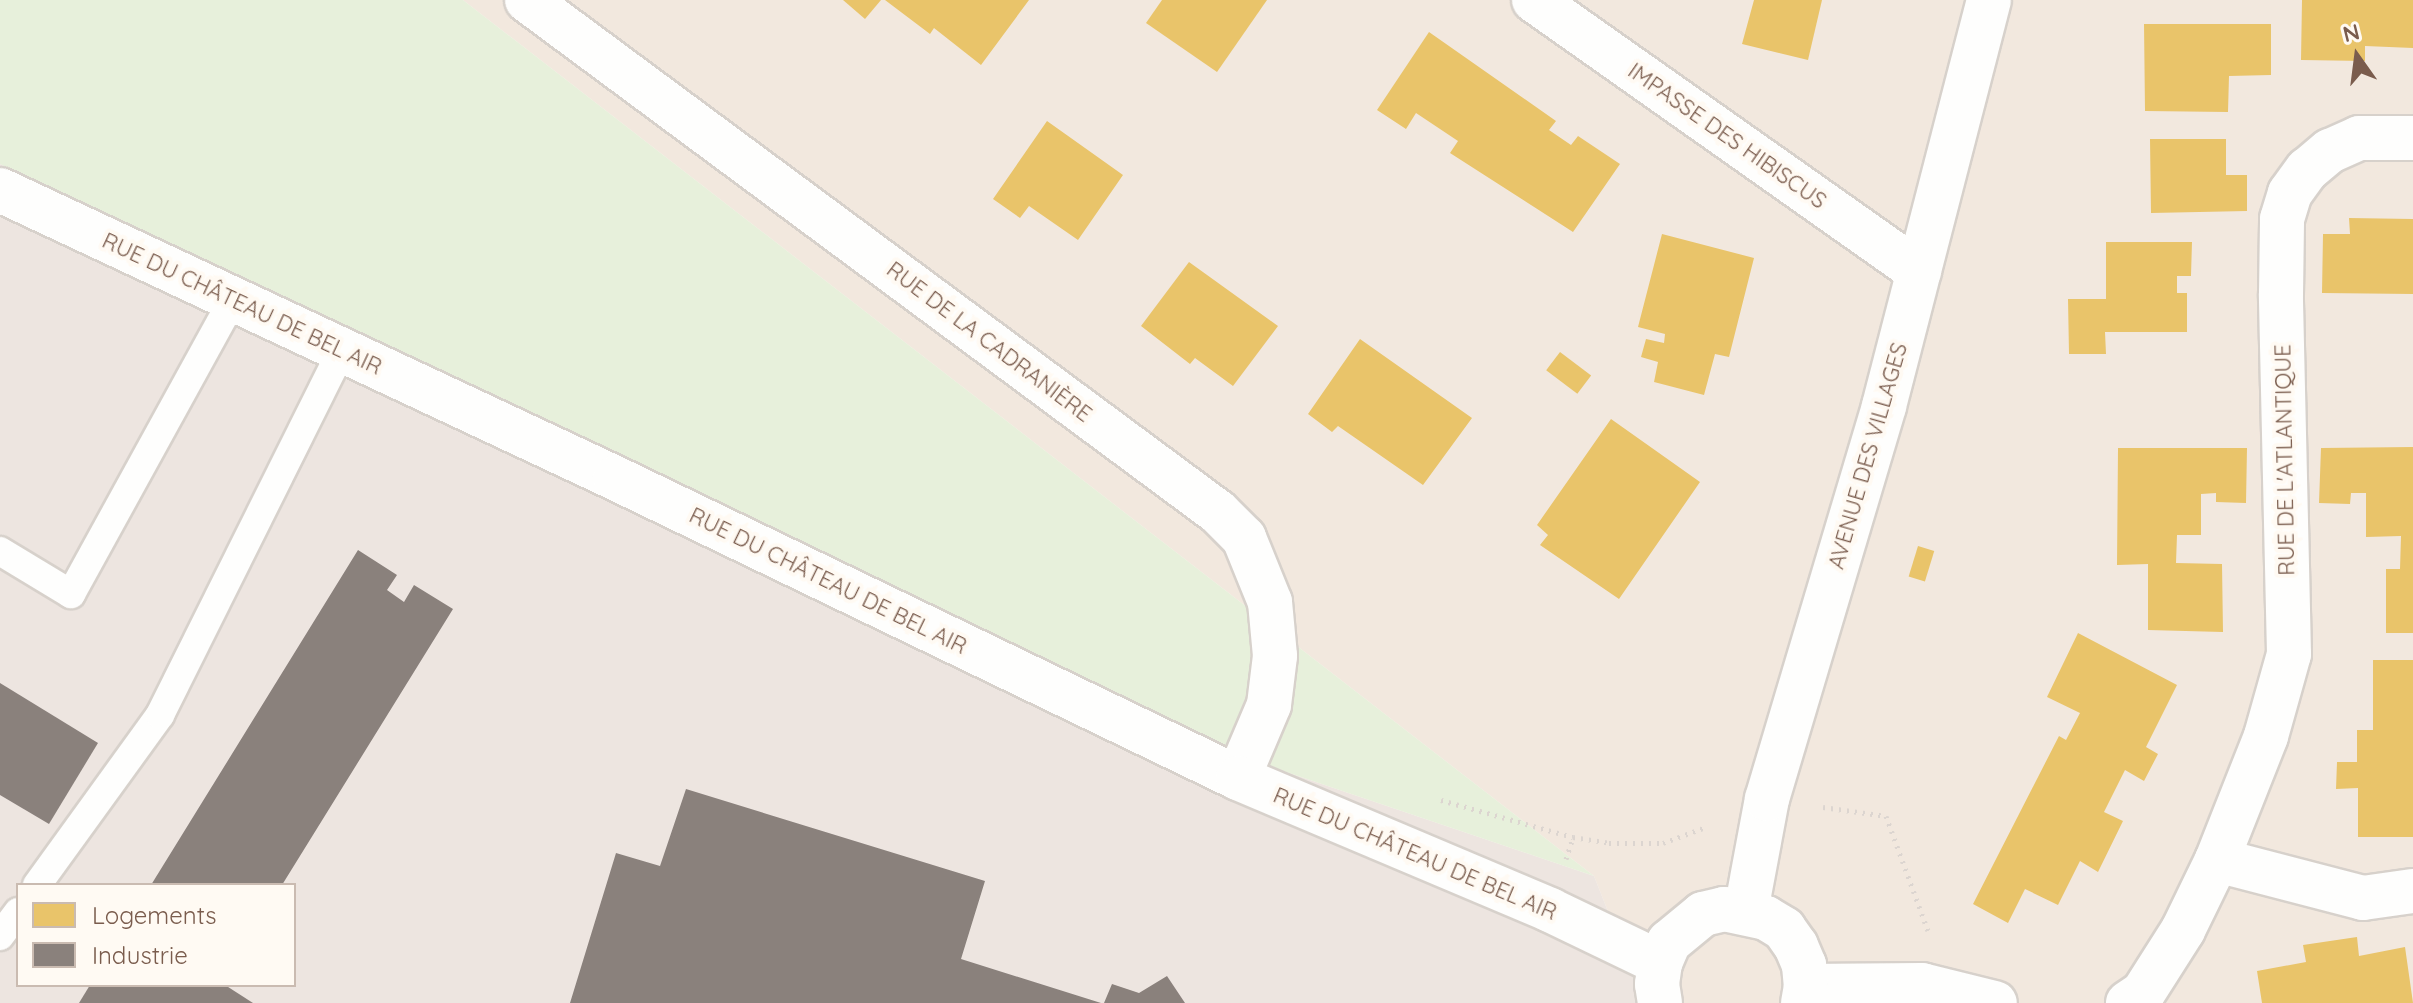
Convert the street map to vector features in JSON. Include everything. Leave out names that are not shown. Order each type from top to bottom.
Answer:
[{"type":"street","name":"RUE DE LA CADRANIÈRE","points":[[527,0],[1218,512],[1244,538],[1270,602],[1275,656],[1269,705],[1238,778]]},
{"type":"street","name":"IMPASSE DES HIBISCUS","points":[[1534,0],[1919,272]]},
{"type":"street","name":"AVENUE DES VILLAGES","points":[[1746,911],[1767,799],[1872,445],[1989,0]]},
{"type":"street","name":"RUE DE L'ATLANTIQUE","points":[[2128,1003],[2143,993],[2183,930],[2217,860],[2266,736],[2289,654],[2282,219],[2290,193],[2307,170],[2330,151],[2359,138],[2413,138]]},
{"type":"street","name":"RUE DU CHÂTEAU DE BEL AIR","points":[[0,190],[1238,778],[1550,910],[1660,983]]},
{"type":"street","points":[[2217,860],[2363,898],[2413,891]]},
{"type":"street","points":[[1660,983],[1669,942],[1703,914],[1724,909],[1746,911],[1784,929],[1804,965],[1805,994],[1922,985],[1995,1003]]},
{"type":"lane","points":[[0,551],[71,594],[233,299]]},
{"type":"lane","points":[[38,883],[160,715],[342,350]]},
{"type":"lane","points":[[0,936],[16,915]]},
{"type":"path","points":[[1429,797],[1573,837],[1634,846],[1686,837],[1710,826],[1724,813],[1732,795],[1886,816],[1931,938],[1922,985]]},
{"type":"shaded area","points":[[463,0],[2413,0],[2413,1003],[1644,1003],[1594,876]]},
{"type":"shaded area","points":[[0,164],[1224,751],[1594,876],[1644,1003],[0,1003]]},
{"type":"green space","points":[[0,0],[463,0],[1594,876],[1224,751],[0,164]]},
{"type":"building: Logements","points":[[843,0],[881,0],[865,19]]},
{"type":"building: Logements","points":[[885,0],[1029,0],[981,65],[934,28],[930,34]]},
{"type":"building: Logements","points":[[1162,0],[1267,0],[1217,72],[1146,23]]},
{"type":"building: Logements","points":[[1754,0],[1822,0],[1808,60],[1742,44]]},
{"type":"building: Logements","points":[[2302,0],[2413,0],[2413,48],[2365,46],[2365,61],[2301,60]]},
{"type":"building: Logements","points":[[2144,24],[2271,24],[2271,75],[2229,76],[2228,112],[2145,111]]},
{"type":"building: Logements","points":[[1429,32],[1556,121],[1549,130],[1571,145],[1578,136],[1620,164],[1573,232],[1450,153],[1458,141],[1416,113],[1406,129],[1377,110]]},
{"type":"building: Logements","points":[[1047,121],[1123,175],[1078,240],[1029,206],[1020,218],[993,199]]},
{"type":"building: Logements","points":[[2150,139],[2226,139],[2226,175],[2247,175],[2247,211],[2151,213]]},
{"type":"building: Logements","points":[[2349,218],[2413,219],[2413,294],[2322,293],[2323,234],[2350,234]]},
{"type":"building: Logements","points":[[1662,234],[1754,258],[1729,357],[1715,354],[1704,395],[1654,382],[1658,362],[1641,357],[1646,339],[1664,343],[1665,334],[1638,327]]},
{"type":"building: Logements","points":[[2106,242],[2192,242],[2191,276],[2177,276],[2177,293],[2187,293],[2187,332],[2105,332],[2106,354],[2069,354],[2068,299],[2106,299]]},
{"type":"building: Logements","points":[[1189,262],[1278,326],[1233,386],[1195,358],[1190,364],[1141,326]]},
{"type":"building: Logements","points":[[1360,339],[1472,418],[1423,485],[1338,426],[1332,432],[1308,414]]},
{"type":"building: Logements","points":[[1560,352],[1591,375],[1577,394],[1546,370]]},
{"type":"building: Logements","points":[[1611,419],[1700,482],[1619,599],[1540,545],[1548,535],[1537,525]]},
{"type":"building: Logements","points":[[2413,447],[2413,633],[2386,633],[2386,569],[2400,569],[2401,536],[2366,537],[2366,493],[2351,493],[2350,504],[2319,503],[2321,448]]},
{"type":"building: Logements","points":[[2118,448],[2247,448],[2246,503],[2216,502],[2216,493],[2201,494],[2201,535],[2177,535],[2176,563],[2222,564],[2223,632],[2148,630],[2148,564],[2117,565]]},
{"type":"building: Logements","points":[[1918,546],[1934,551],[1925,582],[1909,577]]},
{"type":"building: Logements","points":[[2078,633],[2177,685],[2146,747],[2158,754],[2144,781],[2125,770],[2104,812],[2123,821],[2098,872],[2080,861],[2058,905],[2025,889],[2008,923],[1973,904],[2059,736],[2066,740],[2080,713],[2047,697]]},
{"type":"building: Logements","points":[[2373,660],[2413,660],[2413,837],[2358,837],[2358,788],[2336,789],[2337,762],[2357,762],[2357,730],[2373,730]]},
{"type":"building: Logements","points":[[2357,937],[2359,956],[2405,947],[2413,1003],[2262,1003],[2257,971],[2306,962],[2303,945]]},
{"type":"building: Industrie","points":[[358,550],[397,575],[387,590],[404,602],[414,585],[453,609],[283,883],[152,883]]},
{"type":"building: Industrie","points":[[0,683],[98,743],[49,824],[0,795]]},
{"type":"building: Industrie","points":[[686,789],[985,881],[961,959],[1101,1003],[570,1003],[616,853],[660,866]]},
{"type":"building: Industrie","points":[[1167,976],[1185,1003],[1104,1003],[1112,984],[1139,993]]},
{"type":"building: Industrie","points":[[89,987],[228,987],[253,1003],[79,1003]]}]
